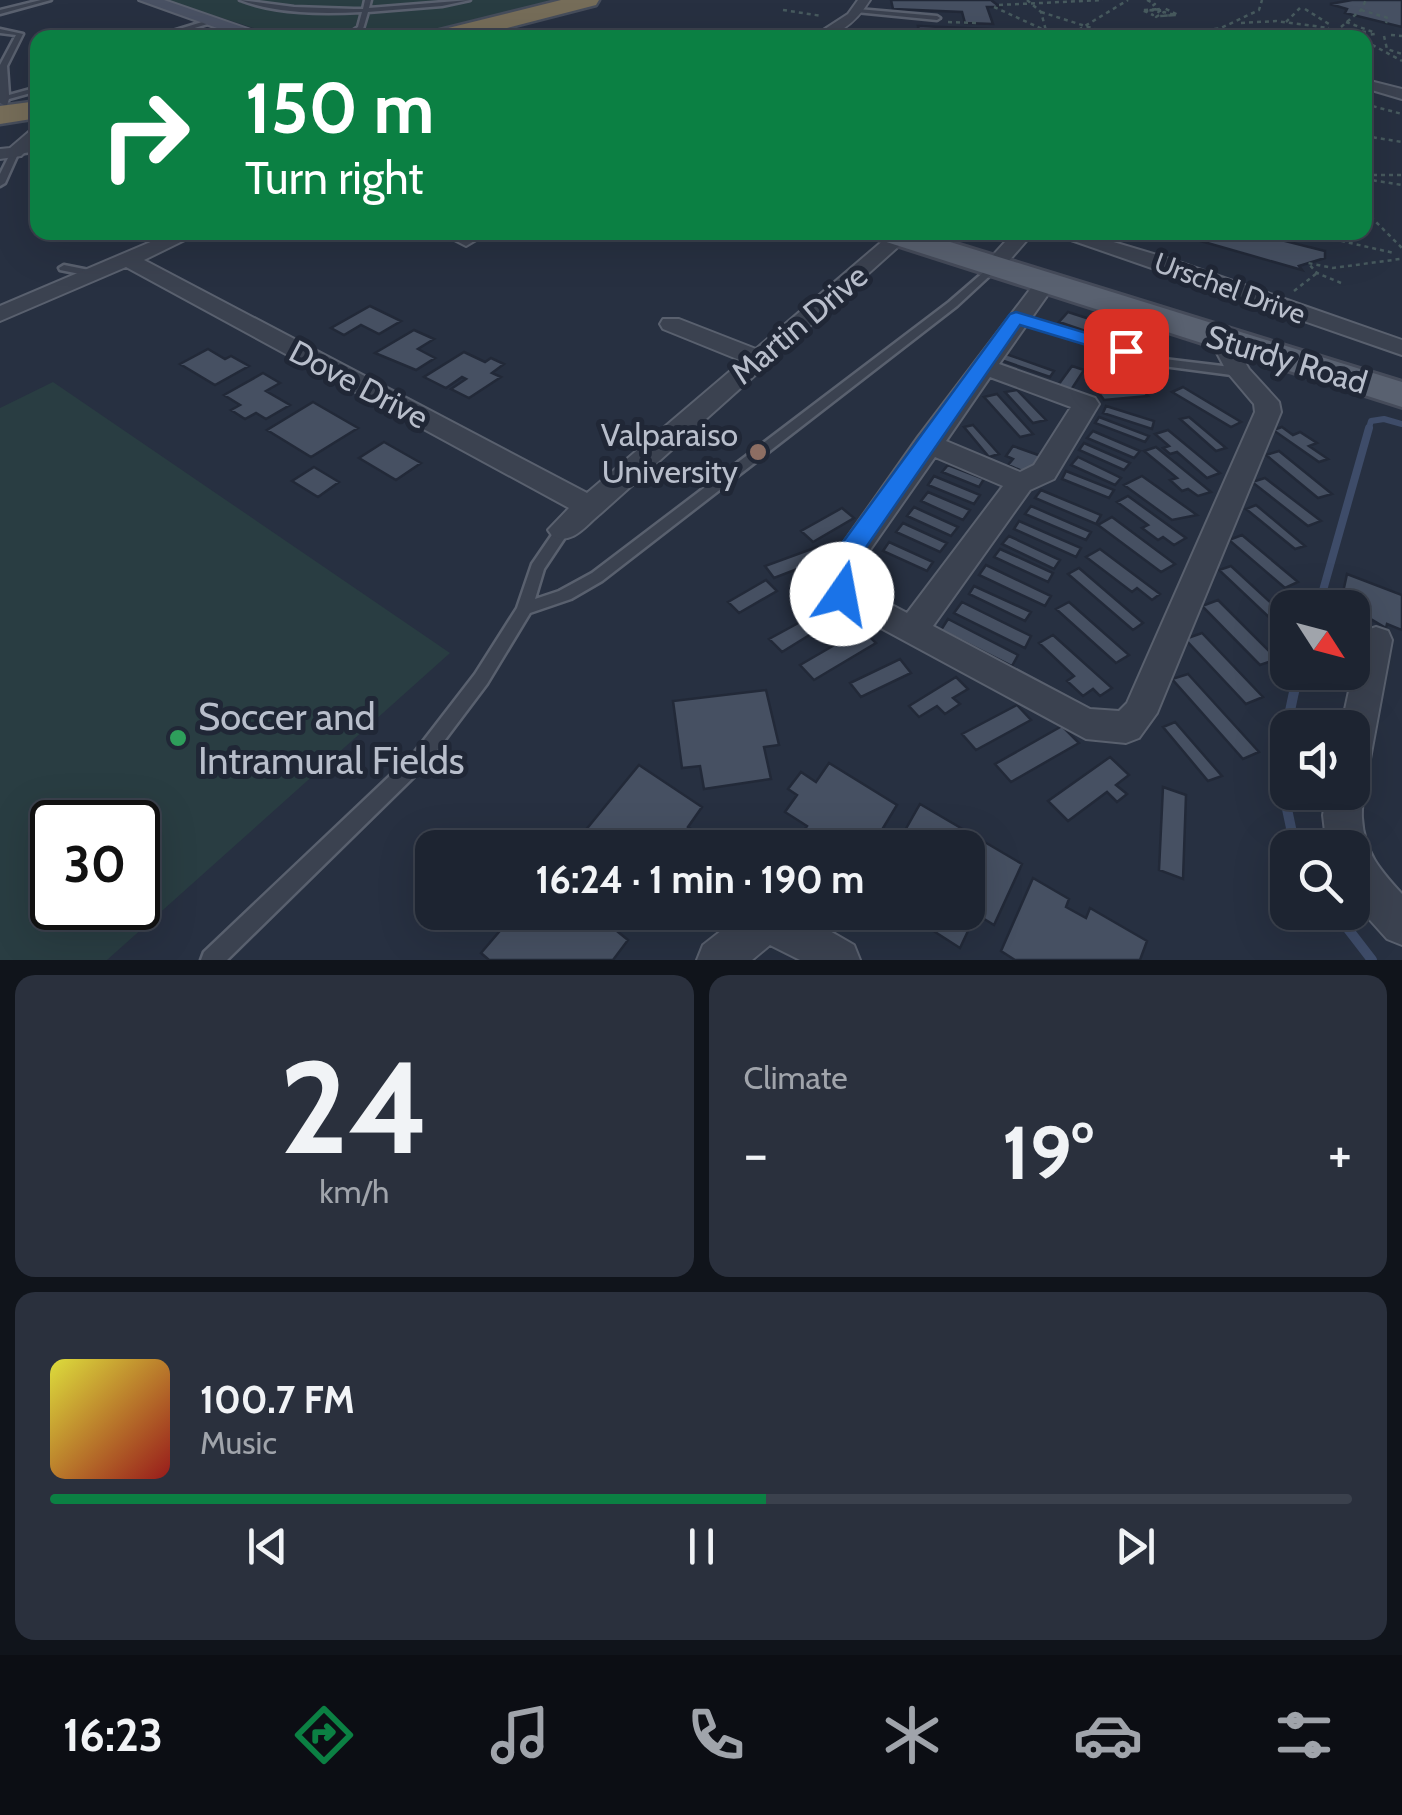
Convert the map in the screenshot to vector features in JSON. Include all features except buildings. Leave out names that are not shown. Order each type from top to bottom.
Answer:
[{"type":"highway","points":[[474,30],[599,3]]},
{"type":"highway","points":[[515,30],[599,3]]},
{"type":"main road","name":"Sturdy Road","points":[[908,240],[1402,395]]},
{"type":"street","points":[[148,0],[240,30]]},
{"type":"street","points":[[832,30],[861,6]]},
{"type":"street","points":[[1372,86],[1402,94]]},
{"type":"street","points":[[0,314],[174,240]]},
{"type":"street","name":"Martin Drive","points":[[563,530],[886,240]]},
{"type":"street","points":[[993,267],[1013,240]]},
{"type":"street","name":"Urschel Drive","points":[[1084,240],[1160,262],[1402,348]]},
{"type":"street","name":"Dove Drive","points":[[128,260],[590,507]]},
{"type":"street","points":[[1044,283],[835,576],[842,594],[1086,724],[1126,728],[1140,713],[1268,412],[1266,402],[1239,372],[1220,338]]},
{"type":"street","points":[[671,324],[756,358]]},
{"type":"street","points":[[912,630],[1020,483],[1044,472],[1086,404],[982,366]]},
{"type":"street","points":[[927,444],[1020,483]]},
{"type":"street","points":[[1362,710],[1376,640]]},
{"type":"street","points":[[1370,889],[1402,924]]},
{"type":"street","points":[[718,960],[765,923],[796,932],[839,960]]},
{"type":"lane","points":[[27,0],[36,3]]},
{"type":"lane","points":[[0,12],[48,0]]},
{"type":"lane","points":[[243,0],[290,8],[365,11],[466,0]]},
{"type":"lane","points":[[358,30],[368,0]]},
{"type":"lane","points":[[861,6],[937,18]]},
{"type":"lane","points":[[178,30],[212,21]]},
{"type":"lane","points":[[0,31],[20,34],[2,66],[13,127]]},
{"type":"lane","points":[[1,179],[13,127],[30,100]]},
{"type":"lane","points":[[524,608],[566,595],[597,578],[953,304],[993,267]]},
{"type":"lane","points":[[64,268],[95,274]]},
{"type":"lane","points":[[1016,318],[1163,362],[1239,372]]},
{"type":"lane","points":[[212,960],[420,759],[481,679],[524,608],[537,568],[563,530]]},
{"type":"path","points":[[1027,0],[1042,12],[1097,30]]},
{"type":"path","points":[[1000,5],[1103,0]]},
{"type":"path","points":[[1077,30],[1128,0]]},
{"type":"path","points":[[1147,0],[1155,4],[1150,5],[1162,10],[1178,16],[1160,16],[1176,15],[1164,12],[1156,17],[1158,11],[1145,10],[1153,15],[1142,10],[1150,7],[1155,8],[1160,9],[1151,10],[1162,10],[1178,8]]},
{"type":"path","points":[[1236,24],[1259,10],[1262,0]]},
{"type":"path","points":[[1351,30],[1343,29],[1346,22],[1366,0]]},
{"type":"path","points":[[1285,22],[1301,6],[1332,28]]},
{"type":"path","points":[[994,7],[1043,30]]},
{"type":"path","points":[[1360,10],[1388,18],[1386,23]]},
{"type":"path","points":[[1042,12],[1046,30]]},
{"type":"path","points":[[937,18],[938,22],[979,23]]},
{"type":"path","points":[[1212,30],[1236,24],[1285,22],[1332,28]]},
{"type":"path","points":[[1346,22],[1366,30]]},
{"type":"path","points":[[1384,32],[1387,50],[1402,61]]},
{"type":"path","points":[[1390,35],[1402,36]]},
{"type":"path","points":[[1372,43],[1402,54]]},
{"type":"path","points":[[1372,106],[1402,114]]},
{"type":"path","points":[[1372,137],[1402,142]]},
{"type":"path","points":[[1372,177],[1402,175]]},
{"type":"path","points":[[1372,179],[1402,185]]},
{"type":"path","points":[[1372,219],[1402,248]]},
{"type":"path","points":[[1337,240],[1394,253]]},
{"type":"path","points":[[1342,283],[1317,273],[1308,263],[1333,268],[1400,259]]},
{"type":"path","points":[[1292,294],[1317,273]]},
{"type":"green space","points":[[164,0],[560,0],[436,30],[260,30]]},
{"type":"green space","name":"Soccer and Intramural Fields","points":[[53,382],[450,653],[160,913],[160,800],[30,800],[30,930],[141,930],[107,960],[0,960],[0,408]]},
{"type":"waterway","points":[[1368,431],[1371,421],[1384,419],[1402,424]]},
{"type":"waterway","points":[[1323,590],[1369,428]]},
{"type":"waterway","points":[[1291,830],[1284,760],[1295,690]]},
{"type":"waterway","points":[[1349,930],[1372,960]]},
{"type":"place","name":"Valparaiso University","points":[[758,452]]},
{"type":"place","name":"Soccer and Intramural Fields","points":[[178,738]]},
{"type":"route","points":[[842,594],[835,576],[841,564],[1016,318],[1126,351]]}]
